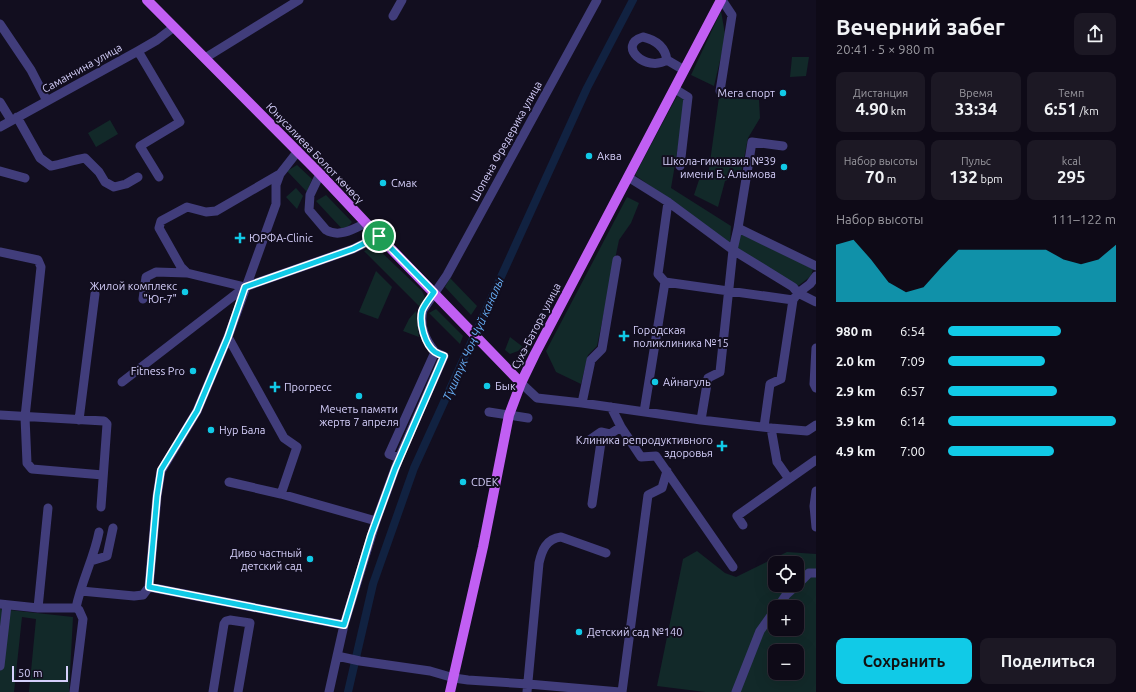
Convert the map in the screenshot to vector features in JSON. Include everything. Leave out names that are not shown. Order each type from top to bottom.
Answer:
[{"type":"main road","name":"Юнусалиева Болот көчөсү","points":[[147,0],[298,151],[521,382]]},
{"type":"main road","name":"Сухэ-Батора улица","points":[[450,692],[510,415],[521,382],[721,0]]},
{"type":"street","points":[[205,58],[299,0]]},
{"type":"street","points":[[393,16],[402,0]]},
{"type":"street","name":"Шопена Фредерика улица","points":[[376,522],[399,458],[389,454],[435,352],[422,329],[421,316],[423,310],[447,275],[597,0]]},
{"type":"street","points":[[720,91],[732,15],[721,0]]},
{"type":"street","points":[[0,24],[31,70],[47,101]]},
{"type":"street","name":"Саманчина улица","points":[[0,127],[138,51],[174,27]]},
{"type":"street","points":[[138,51],[180,122],[140,146],[159,177]]},
{"type":"street","points":[[667,60],[684,70]]},
{"type":"street","points":[[675,89],[688,97],[680,166]]},
{"type":"street","points":[[0,102],[14,119],[40,158],[51,166],[85,158],[99,172],[105,182],[114,187],[126,184],[138,177]]},
{"type":"street","points":[[701,420],[708,378],[720,372],[733,250],[752,142],[783,146]]},
{"type":"street","points":[[81,591],[134,596],[143,595],[149,587],[157,496],[161,470],[197,411],[228,337],[276,204],[276,186],[280,174],[298,151]]},
{"type":"street","points":[[0,171],[25,178]]},
{"type":"street","points":[[186,273],[181,267],[159,228],[161,221],[187,207],[206,212],[216,211],[280,174]]},
{"type":"street","points":[[320,174],[310,195],[309,210],[326,230],[329,232],[346,233],[366,223]]},
{"type":"street","points":[[628,176],[668,202],[733,250],[792,287],[796,297],[781,379],[770,384],[768,427],[777,462],[789,479]]},
{"type":"street","points":[[668,202],[658,274],[665,282],[796,297],[816,302]]},
{"type":"street","points":[[738,228],[816,266]]},
{"type":"street","points":[[122,382],[245,287],[353,249],[379,236]]},
{"type":"street","points":[[0,252],[38,260],[41,267],[25,417],[27,463],[32,469],[103,475]]},
{"type":"street","points":[[582,402],[590,360],[602,349],[617,260]]},
{"type":"street","points":[[143,299],[146,278],[156,272],[186,273],[245,287]]},
{"type":"street","points":[[796,297],[816,276]]},
{"type":"street","points":[[644,412],[665,282]]},
{"type":"street","points":[[79,420],[95,294]]},
{"type":"street","points":[[228,337],[284,438],[297,447],[281,494]]},
{"type":"street","points":[[816,348],[814,384],[816,388]]},
{"type":"street","points":[[521,382],[537,398],[582,402],[701,420],[768,427],[807,430],[816,425]]},
{"type":"street","points":[[611,407],[621,427],[641,457],[656,456],[733,567]]},
{"type":"street","points":[[490,412],[528,418]]},
{"type":"street","points":[[0,415],[104,421],[107,424],[101,507]]},
{"type":"street","points":[[592,504],[601,442],[621,427]]},
{"type":"street","points":[[588,441],[601,432],[610,434]]},
{"type":"street","points":[[743,525],[737,516],[816,460]]},
{"type":"street","points":[[337,656],[360,661],[430,671],[454,678],[527,688],[621,692],[648,495],[662,488],[667,471]]},
{"type":"street","points":[[229,482],[281,494],[376,522],[344,625],[329,692]]},
{"type":"street","points":[[816,491],[814,506],[816,527]]},
{"type":"street","points":[[38,608],[48,508]]},
{"type":"street","points":[[91,561],[107,556],[113,528]]},
{"type":"street","points":[[76,608],[96,548],[99,532]]},
{"type":"street","points":[[527,688],[539,563],[543,548],[549,541],[561,537],[606,553]]},
{"type":"street","points":[[804,578],[809,573],[816,573]]},
{"type":"street","points":[[149,587],[344,625]]},
{"type":"street","points":[[783,600],[789,592]]},
{"type":"street","points":[[0,666],[3,604],[38,608],[76,608],[79,610],[83,620],[74,692]]},
{"type":"street","points":[[213,692],[224,624],[226,621],[230,620],[250,623],[238,692]]},
{"type":"street","points":[[736,692],[760,631],[768,620]]},
{"type":"green space","points":[[721,11],[725,34],[714,86],[691,75]]},
{"type":"green space","points":[[792,57],[809,57],[806,76],[790,77]]},
{"type":"green space","points":[[677,96],[686,100],[671,188],[731,226],[730,244],[635,175]]},
{"type":"green space","points":[[719,97],[759,100],[760,118],[748,138],[741,174],[725,181],[718,207],[694,195],[699,180],[708,176]]},
{"type":"green space","points":[[110,120],[118,134],[96,147],[88,133]]},
{"type":"green space","points":[[297,165],[312,179],[307,192],[287,171]]},
{"type":"green space","points":[[296,188],[303,196],[297,209],[286,197]]},
{"type":"green space","points":[[326,195],[352,222],[344,231],[316,201]]},
{"type":"green space","points":[[627,197],[639,203],[631,223],[619,240],[597,346],[588,355],[581,384],[556,372],[546,351]]},
{"type":"green space","points":[[741,234],[813,269],[811,276],[798,286],[737,248]]},
{"type":"green space","points":[[375,246],[422,291],[425,297],[420,307],[364,251]]},
{"type":"green space","points":[[376,271],[392,287],[378,319],[359,312]]},
{"type":"green space","points":[[450,278],[477,306],[471,315],[445,287]]},
{"type":"green space","points":[[436,309],[463,336],[460,344],[429,313]]},
{"type":"green space","points":[[416,311],[419,337],[403,331],[409,319]]},
{"type":"green space","points":[[510,337],[523,347],[510,354],[505,350]]},
{"type":"green space","points":[[697,551],[725,573],[736,577],[768,561],[768,592],[804,592],[804,556],[779,556],[787,552],[816,554],[816,692],[705,692],[657,686],[683,559]]},
{"type":"green space","points":[[0,609],[73,617],[69,692],[29,692],[36,619],[22,617],[14,692],[0,692]]},
{"type":"waterway","name":"Түштүк Чоң Чүй каналы","points":[[348,692],[373,584],[414,468],[587,88],[633,0]]},
{"type":"place","name":"Мега спорт","points":[[783,93]]},
{"type":"place","name":"Аква","points":[[589,156]]},
{"type":"place","name":"Школа-гимназия №39 имени Б. Алымова","points":[[784,167]]},
{"type":"place","name":"Смак","points":[[383,183]]},
{"type":"place","name":"ЮРФА-Clinic","points":[[240,238]]},
{"type":"place","name":"Жилой комплекс \"Юг-7\"","points":[[185,292]]},
{"type":"place","name":"Городская поликлиника №15","points":[[624,336]]},
{"type":"place","name":"Fitness Pro","points":[[193,371]]},
{"type":"place","name":"Айнагуль","points":[[655,382]]},
{"type":"place","name":"Бык","points":[[487,386]]},
{"type":"place","name":"Прогресс","points":[[275,387]]},
{"type":"place","name":"Мечеть памяти жертв 7 апреля","points":[[359,396]]},
{"type":"place","name":"Нур Бала","points":[[211,430]]},
{"type":"place","name":"Клиника репродуктивного здоровья","points":[[722,446]]},
{"type":"place","name":"CDEK","points":[[463,482]]},
{"type":"place","name":"Диво частный детский сад","points":[[310,559]]},
{"type":"place","name":"Детский сад №140","points":[[579,632]]},
{"type":"route","points":[[379,236],[434,292],[421,316],[422,329],[435,352],[444,356],[399,458],[371,535],[344,625],[149,587],[157,496],[161,470],[197,411],[228,337],[245,287],[353,249],[379,236]]}]
